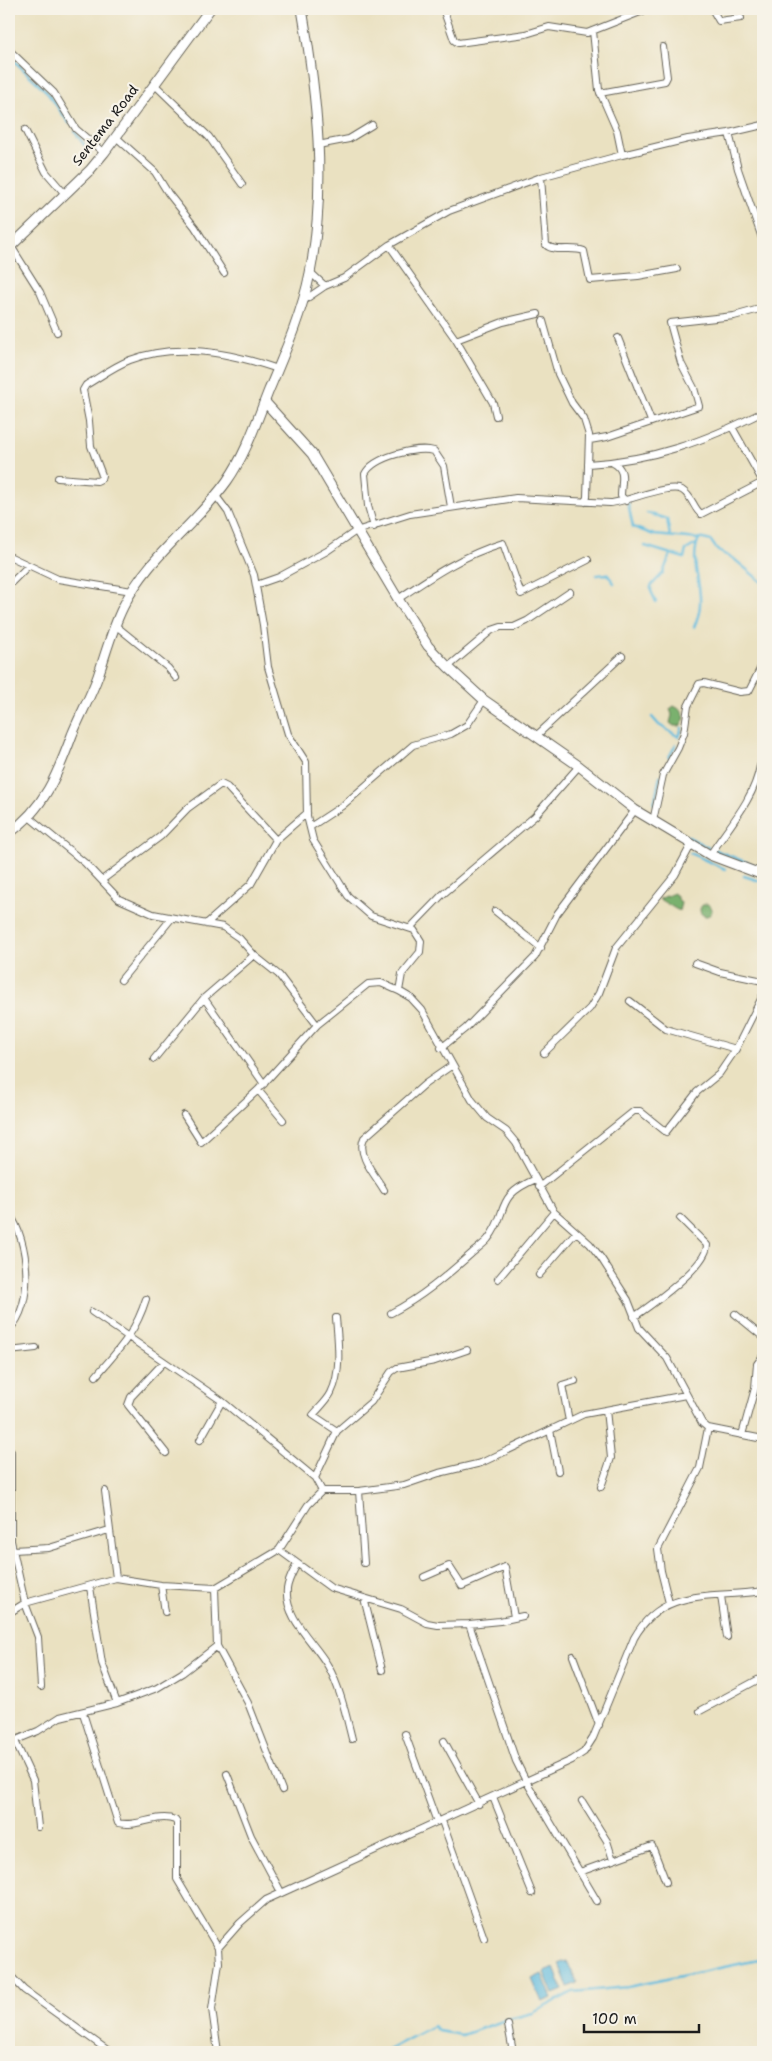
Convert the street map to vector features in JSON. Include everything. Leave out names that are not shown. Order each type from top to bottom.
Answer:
[{"type":"street","name":"Sentema Road","points":[[10,247],[104,153],[210,9]]},
{"type":"street","points":[[9,832],[28,817],[43,798],[62,765],[98,677],[115,625],[132,591],[158,555],[216,496],[236,467],[278,369],[303,301],[310,272],[317,210],[318,145],[308,40],[302,9]]},
{"type":"street","points":[[443,9],[454,40],[458,43],[526,34],[549,27],[586,33],[648,9]]},
{"type":"street","points":[[712,9],[719,21],[740,18]]},
{"type":"street","points":[[593,31],[600,93],[617,131],[622,154]]},
{"type":"street","points":[[600,93],[665,81],[667,77],[662,47]]},
{"type":"street","points":[[9,50],[54,93],[76,128],[104,153]]},
{"type":"street","points":[[154,84],[209,136],[242,184]]},
{"type":"street","points":[[318,145],[348,139],[372,125]]},
{"type":"street","points":[[303,301],[325,286],[344,278],[389,245],[449,210],[541,177],[622,154],[688,138],[729,133],[763,125]]},
{"type":"street","points":[[25,130],[46,172],[65,194]]},
{"type":"street","points":[[729,133],[738,169],[763,241]]},
{"type":"street","points":[[116,137],[155,172],[224,273]]},
{"type":"street","points":[[541,177],[546,245],[550,248],[574,248],[584,251],[590,280],[638,276],[677,268]]},
{"type":"street","points":[[389,245],[456,340],[493,403],[496,416]]},
{"type":"street","points":[[10,247],[40,292],[57,332]]},
{"type":"street","points":[[310,272],[325,286]]},
{"type":"street","points":[[590,440],[607,437],[699,406],[694,388],[681,364],[670,323],[734,316],[763,308]]},
{"type":"street","points":[[456,340],[503,322],[538,314]]},
{"type":"street","points":[[543,321],[558,374],[572,403],[584,419],[590,440],[587,497],[585,502]]},
{"type":"street","points":[[618,338],[651,421]]},
{"type":"street","points":[[58,478],[97,481],[101,479],[102,475],[91,446],[90,421],[83,390],[86,384],[124,363],[159,352],[202,352],[260,363],[278,369]]},
{"type":"street","points":[[264,402],[312,454],[398,600],[428,646],[448,668],[484,700],[579,766],[635,810],[710,855],[763,875]]},
{"type":"street","points":[[588,464],[639,459],[688,445],[763,412]]},
{"type":"street","points":[[256,585],[279,576],[327,551],[356,531],[410,514],[451,507],[516,498],[610,503],[626,501],[656,490],[676,488],[682,490],[693,499],[701,514],[763,482],[732,427]]},
{"type":"street","points":[[374,526],[368,506],[365,474],[377,461],[392,456],[416,451],[434,451],[444,466],[451,507]]},
{"type":"street","points":[[612,463],[623,471],[621,496],[626,501]]},
{"type":"street","points":[[216,496],[228,512],[250,565],[256,585],[268,668],[288,734],[306,762],[309,832],[348,896],[371,916],[410,928],[418,934],[422,946],[417,957],[402,974],[399,991]]},
{"type":"street","points":[[398,600],[448,565],[480,550],[503,543],[521,594],[588,560]]},
{"type":"street","points":[[9,556],[58,579],[132,591]]},
{"type":"street","points":[[9,585],[28,566]]},
{"type":"street","points":[[448,668],[492,630],[501,627],[514,627],[527,621],[570,592]]},
{"type":"street","points":[[115,625],[168,668],[176,678]]},
{"type":"street","points":[[536,736],[622,656]]},
{"type":"street","points":[[653,821],[663,775],[684,734],[688,706],[699,684],[704,682],[740,692],[749,692],[763,663]]},
{"type":"street","points":[[310,827],[342,806],[412,745],[451,734],[467,725],[484,700]]},
{"type":"street","points":[[410,928],[442,895],[535,816],[579,766]]},
{"type":"street","points":[[710,855],[748,799],[757,782],[760,766]]},
{"type":"street","points":[[102,880],[161,836],[188,808],[221,784],[228,787],[276,840]]},
{"type":"street","points":[[441,1048],[471,1023],[530,962],[541,948],[557,914],[635,810]]},
{"type":"street","points":[[206,924],[250,884],[276,840],[307,813]]},
{"type":"street","points":[[28,817],[71,851],[102,880],[114,896],[127,904],[171,918],[206,924],[231,932],[278,975],[317,1025]]},
{"type":"street","points":[[544,1053],[590,1008],[599,993],[616,948],[675,875],[691,845]]},
{"type":"street","points":[[495,911],[541,948]]},
{"type":"street","points":[[121,980],[171,918]]},
{"type":"street","points":[[154,1059],[204,998],[254,955]]},
{"type":"street","points":[[695,963],[720,972],[763,981]]},
{"type":"street","points":[[184,1115],[201,1142],[264,1084],[317,1025],[372,982],[381,983],[399,991],[411,998],[422,1010],[451,1066],[479,1109],[487,1118],[506,1130],[516,1143],[554,1212],[590,1244],[602,1258],[628,1300],[639,1328],[667,1358],[702,1422],[708,1428],[763,1439]]},
{"type":"street","points":[[539,1187],[634,1112],[640,1112],[666,1132],[697,1092],[718,1074],[736,1049],[763,995]]},
{"type":"street","points":[[204,998],[264,1084]]},
{"type":"street","points":[[630,1001],[666,1029],[736,1049]]},
{"type":"street","points":[[384,1190],[364,1156],[362,1148],[364,1138],[425,1084],[451,1066]]},
{"type":"street","points":[[258,1090],[283,1120]]},
{"type":"street","points":[[391,1313],[417,1300],[483,1244],[494,1229],[502,1208],[512,1192],[536,1179]]},
{"type":"street","points":[[498,1279],[554,1212]]},
{"type":"street","points":[[9,1214],[14,1220],[25,1251],[24,1298],[17,1320],[9,1329]]},
{"type":"street","points":[[634,1317],[683,1279],[705,1255],[707,1245],[704,1240],[680,1218]]},
{"type":"street","points":[[539,1275],[576,1232]]},
{"type":"street","points":[[96,1376],[139,1321],[146,1299]]},
{"type":"street","points":[[92,1312],[222,1401],[315,1478],[322,1492]]},
{"type":"street","points":[[735,1314],[763,1337]]},
{"type":"street","points":[[336,1318],[338,1352],[331,1393],[313,1415],[337,1432]]},
{"type":"street","points":[[9,1351],[36,1348]]},
{"type":"street","points":[[315,1478],[337,1432],[371,1402],[391,1372],[397,1368],[434,1361],[467,1350]]},
{"type":"street","points":[[742,1435],[755,1388],[757,1364],[763,1356]]},
{"type":"street","points":[[164,1362],[131,1397],[128,1405],[166,1453]]},
{"type":"street","points":[[569,1422],[562,1385],[575,1381]]},
{"type":"street","points":[[9,1613],[25,1604],[90,1587],[116,1578],[161,1585],[215,1588],[279,1550],[308,1505],[322,1492],[359,1491],[404,1485],[438,1473],[481,1463],[584,1414],[686,1394]]},
{"type":"street","points":[[200,1440],[222,1401]]},
{"type":"street","points":[[602,1487],[611,1458],[606,1410]]},
{"type":"street","points":[[669,1602],[661,1571],[658,1548],[700,1468],[708,1428]]},
{"type":"street","points":[[550,1430],[558,1471]]},
{"type":"street","points":[[11,1452],[10,1517],[13,1550],[25,1604],[38,1637],[42,1687]]},
{"type":"street","points":[[105,1491],[116,1578]]},
{"type":"street","points":[[359,1491],[364,1563]]},
{"type":"street","points":[[13,1550],[49,1548],[109,1530]]},
{"type":"street","points":[[279,1550],[331,1588],[401,1609],[427,1623],[469,1624],[524,1616]]},
{"type":"street","points":[[297,1564],[288,1581],[287,1597],[298,1627],[328,1666],[345,1708],[352,1739]]},
{"type":"street","points":[[424,1577],[449,1566],[462,1586],[505,1568],[514,1617]]},
{"type":"street","points":[[161,1585],[165,1612]]},
{"type":"street","points":[[90,1587],[102,1663],[117,1703]]},
{"type":"street","points":[[215,1588],[217,1646],[248,1703],[282,1790]]},
{"type":"street","points":[[218,1948],[256,1907],[280,1892],[479,1804],[572,1760],[584,1752],[590,1745],[599,1725],[634,1638],[642,1623],[669,1602],[687,1597],[721,1596],[763,1591]]},
{"type":"street","points":[[721,1596],[728,1636]]},
{"type":"street","points":[[364,1598],[382,1670]]},
{"type":"street","points":[[469,1624],[504,1727],[526,1781],[597,1901]]},
{"type":"street","points":[[38,1827],[33,1780],[12,1742],[38,1732],[60,1717],[83,1713],[117,1703],[157,1688],[182,1673],[217,1646]]},
{"type":"street","points":[[573,1656],[599,1725]]},
{"type":"street","points":[[700,1711],[763,1677]]},
{"type":"street","points":[[83,1713],[118,1823],[126,1825],[167,1818],[175,1820],[177,1879],[218,1948],[219,1963],[212,2009],[218,2052]]},
{"type":"street","points":[[405,1734],[484,1938]]},
{"type":"street","points":[[444,1741],[479,1804]]},
{"type":"street","points":[[227,1774],[251,1836],[280,1892]]},
{"type":"street","points":[[493,1797],[532,1893]]},
{"type":"street","points":[[582,1801],[607,1841],[613,1860]]},
{"type":"street","points":[[580,1872],[652,1846],[666,1882]]},
{"type":"street","points":[[9,1974],[24,1990],[110,2052]]},
{"type":"street","points":[[508,2025],[512,2052]]},
{"type":"green space","points":[[674,706],[681,710],[685,718],[680,726],[674,726],[670,723],[672,715],[670,709]]},
{"type":"green space","points":[[674,893],[681,903],[679,911],[659,899]]},
{"type":"green space","points":[[708,904],[711,905],[711,915],[704,916],[701,915],[700,908],[701,905]]},
{"type":"water","points":[[567,1961],[577,1983],[568,1987],[559,1964]]},
{"type":"water","points":[[554,1968],[563,1990],[553,1994],[544,1972]]},
{"type":"water","points":[[542,1974],[552,1998],[542,2002],[532,1979]]},
{"type":"waterway","points":[[9,56],[45,90],[69,123]]},
{"type":"waterway","points":[[75,132],[90,153]]},
{"type":"waterway","points":[[628,503],[633,527],[654,535],[699,539]]},
{"type":"waterway","points":[[647,513],[667,519],[670,536]]},
{"type":"waterway","points":[[694,627],[699,614],[700,602],[695,560],[699,538],[711,541],[718,551],[734,559],[763,583]]},
{"type":"waterway","points":[[645,546],[684,558],[686,550],[696,544]]},
{"type":"waterway","points":[[656,602],[651,586],[663,573],[670,555]]},
{"type":"waterway","points":[[597,575],[607,574],[614,583]]},
{"type":"waterway","points":[[652,717],[659,725],[679,737],[682,728]]},
{"type":"waterway","points":[[669,757],[676,744]]},
{"type":"waterway","points":[[654,804],[660,776]]},
{"type":"waterway","points":[[687,836],[709,848]]},
{"type":"waterway","points":[[715,850],[763,869]]},
{"type":"waterway","points":[[690,853],[725,869]]},
{"type":"waterway","points":[[744,876],[763,882]]},
{"type":"waterway","points":[[384,2052],[433,2026],[438,2031],[462,2035],[533,2013],[573,1992],[628,1987],[763,1959]]}]
